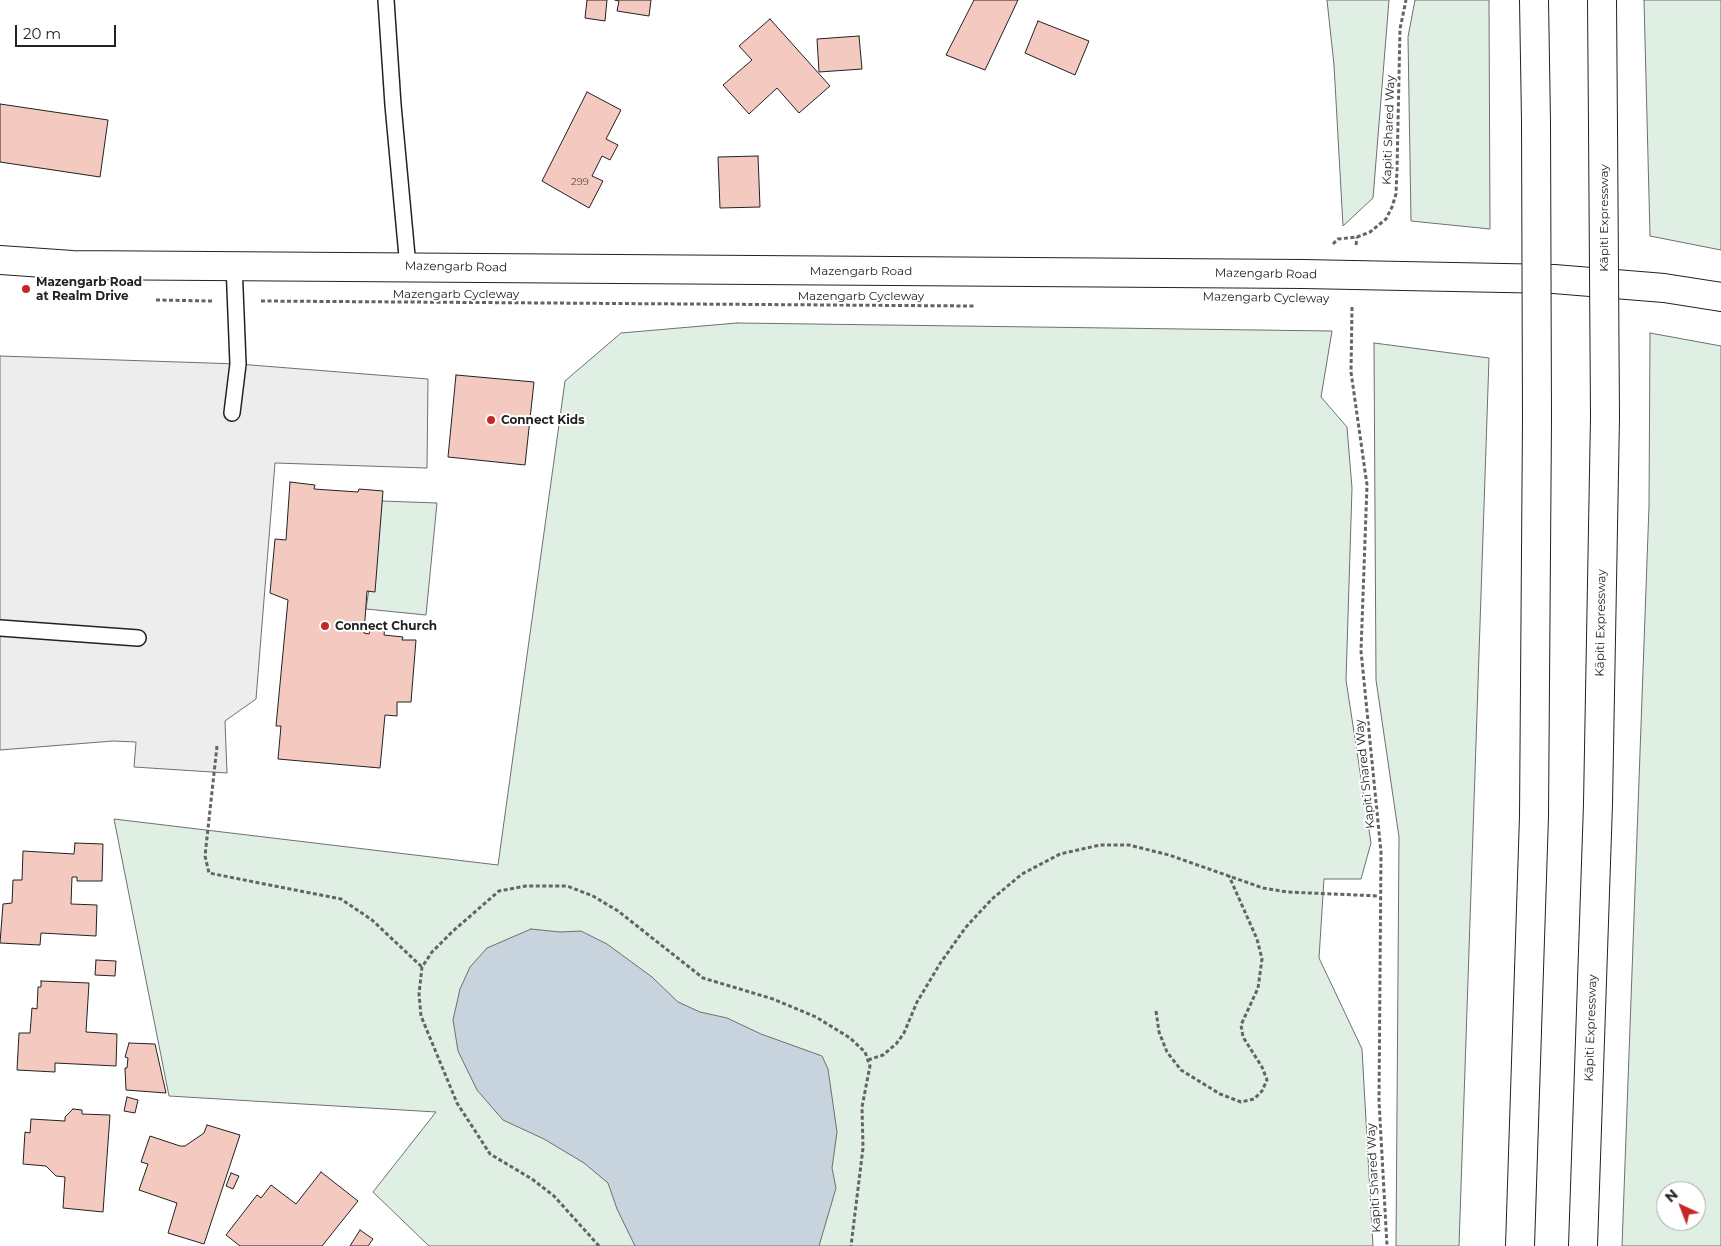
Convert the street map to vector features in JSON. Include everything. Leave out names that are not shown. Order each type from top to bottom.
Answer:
[{"type":"main road","points":[[1520,1246],[1534,816],[1537,419],[1534,0]]},
{"type":"main road","name":"Kāpiti Expressway","points":[[1584,1246],[1598,804],[1605,417],[1602,0]]},
{"type":"main road","name":"Mazengarb Road","points":[[0,260],[72,265],[234,264],[1294,274],[1554,279],[1664,288],[1721,297]]},
{"type":"lane","points":[[386,0],[392,105],[408,267]]},
{"type":"lane","points":[[232,413],[238,364],[234,264]]},
{"type":"lane","points":[[0,628],[138,638]]},
{"type":"path","name":"Kapiti Shared Way","points":[[1327,250],[1338,239],[1356,237],[1378,227],[1392,207],[1397,170],[1400,29],[1406,0]]},
{"type":"path","name":"Mazengarb Cycleway","points":[[146,299],[984,306]]},
{"type":"path","name":"Kapiti Shared Way","points":[[1353,300],[1351,372],[1367,485],[1361,651],[1381,852],[1379,896],[1379,1101],[1387,1246]]},
{"type":"path","name":"Mazengarb Cycleway","points":[[1345,308],[1360,309]]},
{"type":"path","points":[[217,746],[205,856],[209,873],[341,899],[372,920],[422,967]]},
{"type":"path","points":[[868,1060],[883,1054],[896,1044],[904,1033],[916,1002],[941,962],[966,927],[992,899],[1022,874],[1060,854],[1100,845],[1129,845],[1169,855],[1263,888],[1287,892],[1379,896]]},
{"type":"path","points":[[1156,1011],[1159,1032],[1168,1052],[1181,1070],[1220,1094],[1241,1102],[1254,1099],[1262,1091],[1267,1080],[1262,1067],[1243,1037],[1241,1025],[1258,988],[1262,959],[1257,939],[1228,876]]},
{"type":"path","points":[[599,1246],[554,1196],[532,1179],[490,1154],[457,1103],[421,1016],[419,994],[422,967],[439,945],[499,891],[526,886],[567,886],[593,896],[618,911],[703,978],[773,999],[816,1017],[850,1038],[865,1052],[870,1066],[862,1107],[863,1148],[851,1246]]},
{"type":"green space","points":[[1327,0],[1389,0],[1373,198],[1343,226],[1334,65]]},
{"type":"green space","points":[[1415,0],[1489,0],[1490,229],[1411,221],[1408,37]]},
{"type":"green space","points":[[1644,0],[1721,0],[1721,250],[1650,236]]},
{"type":"green space","points":[[737,323],[1332,331],[1321,397],[1347,427],[1352,488],[1346,680],[1371,843],[1361,879],[1324,879],[1319,958],[1362,1049],[1373,1246],[429,1246],[373,1192],[436,1112],[169,1096],[114,819],[498,865],[565,381],[621,333]]},
{"type":"green space","points":[[1650,333],[1721,346],[1721,1246],[1622,1246],[1649,506]]},
{"type":"green space","points":[[1374,343],[1489,358],[1459,1246],[1396,1246],[1399,837],[1376,680]]},
{"type":"green space","points":[[382,501],[437,503],[426,615],[366,609]]},
{"type":"shaded area","points":[[0,356],[238,364],[428,379],[427,468],[275,463],[256,699],[225,721],[227,773],[134,767],[136,742],[113,741],[0,750]]},
{"type":"shaded area","points":[[531,929],[560,932],[581,931],[607,944],[652,977],[678,1002],[700,1012],[727,1018],[761,1034],[822,1056],[828,1069],[837,1132],[832,1168],[836,1188],[819,1246],[635,1246],[617,1209],[608,1183],[584,1163],[544,1139],[503,1120],[477,1090],[458,1051],[453,1020],[460,989],[470,967],[487,948]]},
{"type":"building","points":[[587,0],[607,0],[605,21],[585,18]]},
{"type":"building","points":[[615,0],[651,0],[649,16],[617,11],[619,1]]},
{"type":"building","points":[[974,0],[1018,0],[985,70],[946,55]]},
{"type":"building","points":[[770,19],[830,86],[799,113],[777,88],[749,114],[723,85],[752,60],[739,46]]},
{"type":"building","points":[[1038,21],[1089,41],[1075,75],[1025,53]]},
{"type":"building","points":[[859,36],[862,69],[819,72],[817,39]]},
{"type":"building","points":[[587,92],[621,110],[606,139],[618,145],[610,160],[602,156],[592,176],[603,181],[589,208],[542,181]]},
{"type":"building","points":[[0,104],[108,120],[100,177],[0,162]]},
{"type":"building","points":[[758,156],[760,207],[720,208],[718,157]]},
{"type":"building","name":"Connect Kids","points":[[456,375],[534,382],[525,465],[448,457]]},
{"type":"building","name":"Connect Church","points":[[290,482],[315,485],[314,489],[358,492],[359,489],[383,491],[375,592],[367,591],[364,633],[369,634],[371,625],[385,626],[384,635],[403,637],[402,640],[416,640],[411,702],[397,702],[397,716],[385,715],[380,768],[278,759],[281,726],[276,726],[288,600],[270,593],[275,539],[286,540]]},
{"type":"building","points":[[75,843],[103,844],[102,881],[77,881],[77,877],[72,877],[71,904],[97,905],[96,936],[41,933],[40,945],[0,943],[3,904],[12,903],[13,880],[22,880],[23,851],[74,854]]},
{"type":"building","points":[[96,960],[116,961],[115,976],[95,975]]},
{"type":"building","points":[[41,981],[89,983],[86,1032],[117,1034],[116,1066],[55,1063],[55,1072],[17,1070],[19,1033],[30,1033],[32,1008],[37,1009],[38,987],[41,987]]},
{"type":"building","points":[[129,1043],[155,1044],[166,1093],[126,1090],[125,1068],[127,1068],[128,1058],[125,1057]]},
{"type":"building","points":[[127,1097],[138,1100],[135,1113],[124,1111]]},
{"type":"building","points":[[73,1109],[82,1110],[82,1114],[110,1115],[103,1212],[63,1208],[65,1177],[56,1176],[46,1166],[23,1164],[25,1132],[30,1133],[31,1119],[65,1121],[65,1117]]},
{"type":"building","points":[[207,1125],[240,1135],[204,1244],[168,1233],[177,1203],[139,1190],[148,1164],[141,1162],[150,1136],[185,1146],[204,1133]]},
{"type":"building","points":[[321,1172],[358,1201],[322,1246],[240,1246],[226,1235],[257,1195],[261,1198],[271,1185],[296,1204]]},
{"type":"building","points":[[231,1173],[239,1176],[233,1189],[226,1186]]},
{"type":"building","points":[[360,1230],[373,1239],[368,1246],[350,1246]]},
{"type":"place","name":"Mazengarb Road at Realm Drive","points":[[26,289]]},
{"type":"place","name":"Connect Kids","points":[[491,420]]},
{"type":"place","name":"Connect Church","points":[[325,626]]}]
